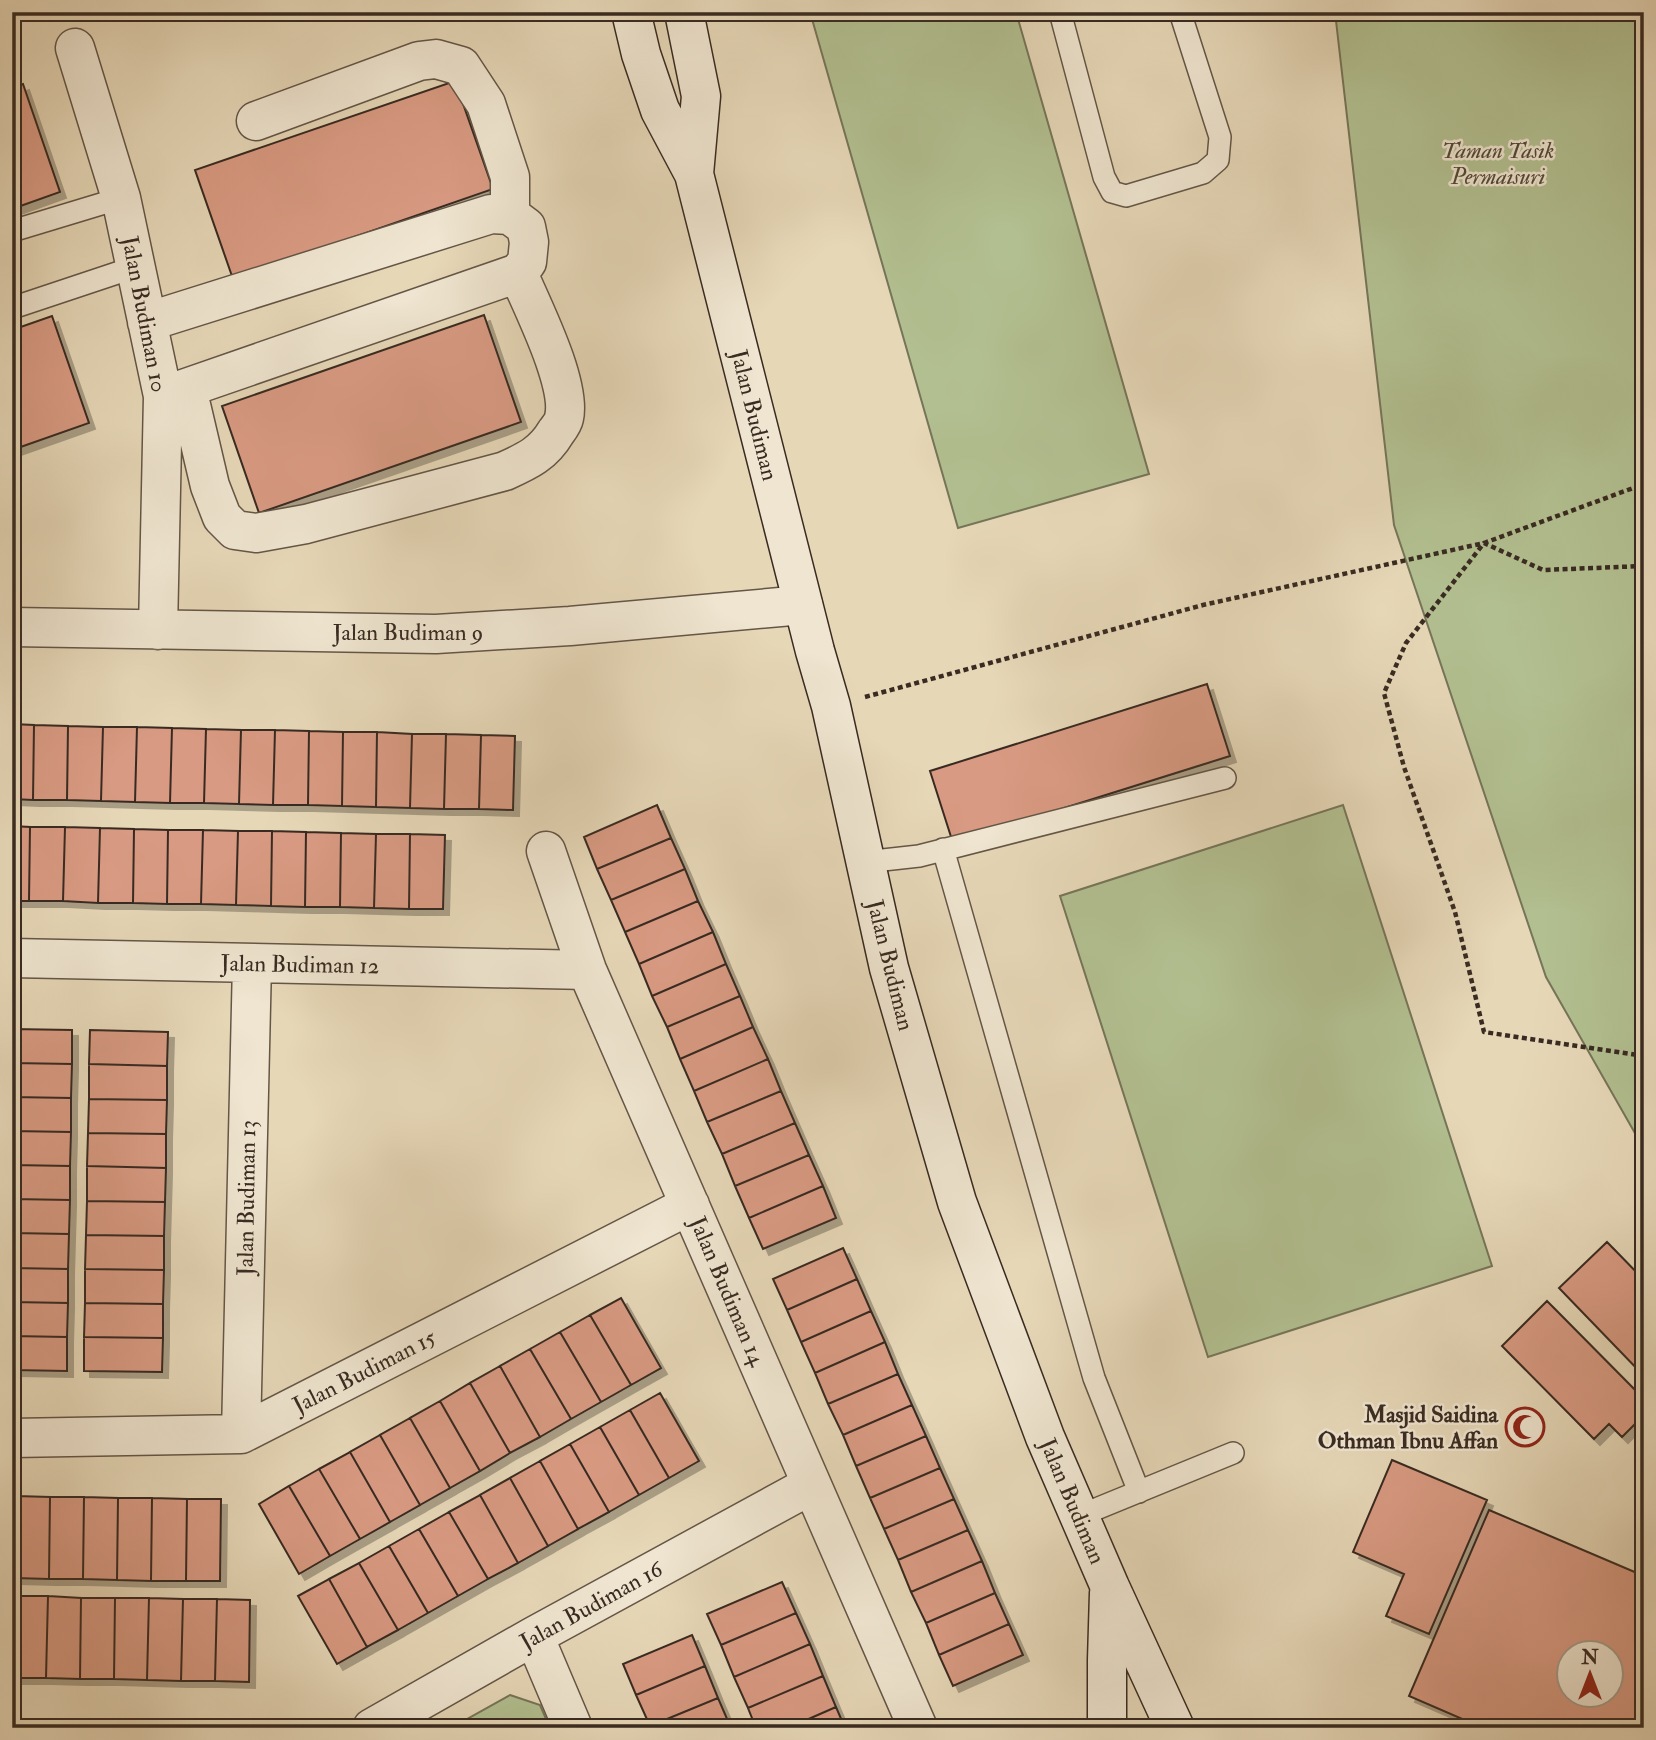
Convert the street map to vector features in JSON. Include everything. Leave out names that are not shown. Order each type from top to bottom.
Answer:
[{"type":"street","name":"Jalan Budiman","points":[[631,12],[641,54],[660,110],[694,174],[831,706],[889,968],[957,1202],[1045,1437],[1175,1728]]},
{"type":"street","name":"Jalan Budiman","points":[[684,12],[701,96],[694,174]]},
{"type":"street","name":"Jalan Budiman 10","points":[[75,48],[121,198],[147,322],[175,392],[158,630]]},
{"type":"street","points":[[256,121],[419,61],[436,59],[461,66],[486,104],[510,177],[510,215]]},
{"type":"street","points":[[147,322],[491,214],[510,215],[526,227],[529,242],[527,262],[518,273],[175,392],[222,517],[235,530],[256,533],[306,524],[505,471],[532,459],[551,442],[564,419],[565,399],[560,371],[518,273]]},
{"type":"street","name":"Jalan Budiman 9","points":[[12,627],[436,634],[570,626],[803,605]]},
{"type":"street","name":"Jalan Budiman 14","points":[[546,851],[587,970],[918,1728]]},
{"type":"street","name":"Jalan Budiman 12","points":[[12,958],[587,970]]},
{"type":"street","name":"Jalan Budiman 13","points":[[240,1434],[253,963]]},
{"type":"street","name":"Jalan Budiman 15","points":[[12,1438],[240,1434],[690,1205]]},
{"type":"street","name":"Jalan Budiman 16","points":[[372,1728],[811,1485]]},
{"type":"street","points":[[1107,1728],[1110,1587]]},
{"type":"street","points":[[534,1636],[573,1728]]},
{"type":"lane","points":[[1059,12],[1104,177],[1112,192],[1126,196],[1203,173],[1218,160],[1220,137],[1180,12]]},
{"type":"lane","points":[[12,231],[121,198]]},
{"type":"lane","points":[[12,308],[135,267]]},
{"type":"lane","points":[[865,862],[919,856],[1226,778]]},
{"type":"lane","points":[[943,849],[1094,1378],[1139,1492]]},
{"type":"lane","points":[[1079,1516],[1233,1454]]},
{"type":"path","points":[[831,706],[1203,605],[1484,543],[1644,484]]},
{"type":"path","points":[[1484,543],[1543,570],[1644,566]]},
{"type":"path","points":[[1484,543],[1405,643],[1384,693],[1404,768],[1455,912],[1484,1032],[1644,1056]]},
{"type":"green space","points":[[810,12],[1016,12],[1149,474],[958,528]]},
{"type":"green space","name":"Taman Tasik Permaisuri","points":[[1335,12],[1644,12],[1644,1149],[1546,977],[1394,525]]},
{"type":"green space","points":[[1343,805],[1492,1266],[1208,1357],[1060,896]]},
{"type":"green space","points":[[510,1695],[540,1705],[550,1728],[451,1728]]},
{"type":"building","points":[[455,81],[493,189],[233,279],[195,170]]},
{"type":"building","points":[[23,84],[60,192],[12,209],[12,88]]},
{"type":"building","points":[[484,315],[521,422],[259,513],[222,406]]},
{"type":"building","points":[[52,316],[89,423],[12,450],[12,330]]},
{"type":"building","points":[[1207,684],[1230,756],[953,843],[930,771]]},
{"type":"building","points":[[12,724],[34,725],[33,800],[12,799]]},
{"type":"building","points":[[34,725],[68,726],[67,800],[33,800]]},
{"type":"building","points":[[68,726],[103,727],[101,801],[67,800]]},
{"type":"building","points":[[103,727],[137,727],[135,802],[101,801]]},
{"type":"building","points":[[137,727],[172,728],[170,803],[135,802]]},
{"type":"building","points":[[172,728],[206,729],[204,803],[170,803]]},
{"type":"building","points":[[206,729],[241,730],[239,804],[204,803]]},
{"type":"building","points":[[241,730],[275,730],[273,805],[239,804]]},
{"type":"building","points":[[275,730],[309,731],[308,805],[273,805]]},
{"type":"building","points":[[309,731],[343,732],[342,806],[308,805]]},
{"type":"building","points":[[343,732],[377,732],[376,807],[342,806]]},
{"type":"building","points":[[377,732],[412,734],[410,808],[376,807]]},
{"type":"building","points":[[412,734],[446,734],[444,809],[410,808]]},
{"type":"building","points":[[446,734],[481,735],[479,809],[444,809]]},
{"type":"building","points":[[481,735],[515,736],[513,810],[479,809]]},
{"type":"building","points":[[657,805],[671,838],[597,869],[584,837]]},
{"type":"building","points":[[12,826],[30,827],[29,901],[12,901]]},
{"type":"building","points":[[30,827],[65,827],[63,901],[29,901]]},
{"type":"building","points":[[65,827],[100,828],[98,903],[63,901]]},
{"type":"building","points":[[100,828],[134,829],[133,903],[98,903]]},
{"type":"building","points":[[134,829],[168,830],[167,904],[133,903]]},
{"type":"building","points":[[168,830],[203,830],[201,904],[167,904]]},
{"type":"building","points":[[203,830],[238,831],[236,905],[201,904]]},
{"type":"building","points":[[238,831],[272,831],[271,906],[236,905]]},
{"type":"building","points":[[272,831],[306,832],[305,907],[271,906]]},
{"type":"building","points":[[306,832],[341,833],[340,907],[305,907]]},
{"type":"building","points":[[341,833],[376,834],[374,908],[340,907]]},
{"type":"building","points":[[376,834],[410,834],[409,909],[374,908]]},
{"type":"building","points":[[410,834],[445,835],[443,909],[409,909]]},
{"type":"building","points":[[671,838],[685,869],[611,900],[597,869]]},
{"type":"building","points":[[685,869],[698,901],[625,932],[611,900]]},
{"type":"building","points":[[698,901],[713,932],[639,964],[625,932]]},
{"type":"building","points":[[713,932],[726,964],[652,996],[639,964]]},
{"type":"building","points":[[726,964],[740,996],[667,1027],[652,996]]},
{"type":"building","points":[[740,996],[753,1027],[680,1059],[667,1027]]},
{"type":"building","points":[[753,1027],[768,1059],[694,1091],[680,1059]]},
{"type":"building","points":[[12,1029],[72,1030],[72,1064],[12,1063]]},
{"type":"building","points":[[90,1030],[168,1032],[167,1066],[89,1064]]},
{"type":"building","points":[[768,1059],[781,1091],[707,1122],[694,1091]]},
{"type":"building","points":[[12,1063],[72,1064],[71,1098],[12,1097]]},
{"type":"building","points":[[89,1064],[167,1066],[167,1100],[89,1099]]},
{"type":"building","points":[[781,1091],[795,1123],[722,1154],[707,1122]]},
{"type":"building","points":[[12,1097],[71,1098],[71,1132],[12,1131]]},
{"type":"building","points":[[89,1099],[167,1100],[166,1134],[88,1133]]},
{"type":"building","points":[[795,1123],[809,1155],[735,1186],[722,1154]]},
{"type":"building","points":[[12,1131],[71,1132],[70,1166],[12,1165]]},
{"type":"building","points":[[88,1133],[166,1134],[166,1168],[87,1166]]},
{"type":"building","points":[[809,1155],[823,1186],[749,1218],[735,1186]]},
{"type":"building","points":[[12,1165],[70,1166],[70,1200],[12,1199]]},
{"type":"building","points":[[87,1166],[166,1168],[165,1202],[87,1201]]},
{"type":"building","points":[[823,1186],[836,1218],[763,1249],[749,1218]]},
{"type":"building","points":[[12,1199],[70,1200],[69,1234],[12,1233]]},
{"type":"building","points":[[87,1201],[165,1202],[164,1236],[86,1235]]},
{"type":"building","points":[[12,1233],[69,1234],[68,1269],[12,1268]]},
{"type":"building","points":[[86,1235],[164,1236],[164,1270],[85,1269]]},
{"type":"building","points":[[1607,1242],[1644,1280],[1644,1376],[1559,1288]]},
{"type":"building","points":[[843,1248],[857,1279],[787,1310],[773,1279]]},
{"type":"building","points":[[12,1268],[68,1269],[68,1303],[12,1302]]},
{"type":"building","points":[[85,1269],[164,1270],[163,1304],[85,1303]]},
{"type":"building","points":[[857,1279],[871,1311],[801,1342],[787,1310]]},
{"type":"building","points":[[621,1298],[661,1368],[631,1385],[590,1315]]},
{"type":"building","points":[[1547,1301],[1644,1399],[1644,1415],[1622,1437],[1609,1424],[1594,1439],[1502,1346]]},
{"type":"building","points":[[12,1302],[68,1303],[67,1337],[12,1336]]},
{"type":"building","points":[[85,1303],[163,1304],[163,1338],[84,1337]]},
{"type":"building","points":[[871,1311],[885,1342],[815,1373],[801,1342]]},
{"type":"building","points":[[590,1315],[631,1385],[601,1402],[560,1332]]},
{"type":"building","points":[[560,1332],[601,1402],[571,1419],[530,1349]]},
{"type":"building","points":[[12,1336],[67,1337],[67,1371],[12,1370]]},
{"type":"building","points":[[84,1337],[163,1338],[162,1372],[84,1371]]},
{"type":"building","points":[[885,1342],[898,1374],[828,1404],[815,1373]]},
{"type":"building","points":[[530,1349],[571,1419],[540,1437],[500,1366]]},
{"type":"building","points":[[500,1366],[540,1437],[510,1453],[470,1383]]},
{"type":"building","points":[[898,1374],[912,1405],[843,1435],[828,1404]]},
{"type":"building","points":[[470,1383],[510,1453],[480,1471],[440,1401]]},
{"type":"building","points":[[660,1393],[699,1461],[669,1478],[630,1410]]},
{"type":"building","points":[[440,1401],[480,1471],[450,1488],[410,1418]]},
{"type":"building","points":[[912,1405],[926,1436],[856,1466],[843,1435]]},
{"type":"building","points":[[630,1410],[669,1478],[639,1495],[600,1427]]},
{"type":"building","points":[[410,1418],[450,1488],[420,1505],[380,1435]]},
{"type":"building","points":[[600,1427],[639,1495],[609,1512],[570,1444]]},
{"type":"building","points":[[380,1435],[420,1505],[390,1522],[350,1452]]},
{"type":"building","points":[[926,1436],[940,1468],[870,1498],[856,1466]]},
{"type":"building","points":[[570,1444],[609,1512],[578,1529],[540,1461]]},
{"type":"building","points":[[350,1452],[390,1522],[360,1539],[319,1469]]},
{"type":"building","points":[[1392,1460],[1487,1500],[1429,1634],[1386,1616],[1404,1574],[1353,1552]]},
{"type":"building","points":[[540,1461],[578,1529],[548,1546],[510,1478]]},
{"type":"building","points":[[940,1468],[954,1499],[884,1529],[870,1498]]},
{"type":"building","points":[[319,1469],[360,1539],[330,1556],[289,1486]]},
{"type":"building","points":[[510,1478],[548,1546],[518,1563],[480,1495]]},
{"type":"building","points":[[289,1486],[330,1556],[299,1574],[259,1504]]},
{"type":"building","points":[[480,1495],[518,1563],[488,1579],[449,1512]]},
{"type":"building","points":[[12,1496],[16,1496],[14,1578],[12,1578]]},
{"type":"building","points":[[16,1496],[50,1497],[49,1579],[14,1578]]},
{"type":"building","points":[[50,1497],[84,1497],[83,1579],[49,1579]]},
{"type":"building","points":[[84,1497],[118,1498],[117,1580],[83,1579]]},
{"type":"building","points":[[118,1498],[152,1498],[151,1581],[117,1580]]},
{"type":"building","points":[[152,1498],[187,1499],[186,1581],[151,1581]]},
{"type":"building","points":[[187,1499],[221,1499],[220,1581],[186,1581]]},
{"type":"building","points":[[954,1499],[968,1530],[898,1560],[884,1529]]},
{"type":"building","points":[[1489,1510],[1644,1576],[1644,1728],[1483,1728],[1409,1696]]},
{"type":"building","points":[[449,1512],[488,1579],[458,1596],[419,1529]]},
{"type":"building","points":[[419,1529],[458,1596],[428,1613],[389,1546]]},
{"type":"building","points":[[968,1530],[982,1561],[911,1592],[898,1560]]},
{"type":"building","points":[[389,1546],[428,1613],[398,1630],[359,1563]]},
{"type":"building","points":[[982,1561],[995,1593],[926,1623],[911,1592]]},
{"type":"building","points":[[359,1563],[398,1630],[367,1647],[329,1579]]},
{"type":"building","points":[[329,1579],[367,1647],[337,1664],[298,1596]]},
{"type":"building","points":[[782,1582],[796,1613],[721,1645],[707,1614]]},
{"type":"building","points":[[995,1593],[1009,1624],[939,1655],[926,1623]]},
{"type":"building","points":[[14,1596],[13,1678],[12,1678]]},
{"type":"building","points":[[14,1596],[48,1596],[46,1678],[13,1678]]},
{"type":"building","points":[[48,1596],[81,1598],[80,1679],[46,1678]]},
{"type":"building","points":[[81,1598],[115,1598],[114,1679],[80,1679]]},
{"type":"building","points":[[115,1598],[149,1598],[147,1680],[114,1679]]},
{"type":"building","points":[[149,1598],[183,1599],[181,1681],[147,1680]]},
{"type":"building","points":[[183,1599],[217,1599],[215,1681],[181,1681]]},
{"type":"building","points":[[217,1599],[250,1600],[249,1682],[215,1681]]},
{"type":"building","points":[[796,1613],[810,1644],[734,1677],[721,1645]]},
{"type":"building","points":[[1009,1624],[1023,1655],[953,1686],[939,1655]]},
{"type":"building","points":[[692,1635],[705,1666],[636,1695],[623,1664]]},
{"type":"building","points":[[810,1644],[823,1676],[748,1708],[734,1677]]},
{"type":"building","points":[[705,1666],[718,1698],[650,1726],[636,1695]]},
{"type":"building","points":[[823,1676],[836,1707],[788,1728],[756,1728],[748,1708]]},
{"type":"building","points":[[718,1698],[731,1728],[650,1726]]},
{"type":"building","points":[[836,1707],[845,1728],[788,1728]]},
{"type":"place","name":"Masjid Saidina Othman Ibnu Affan","points":[[1525,1427]]}]
